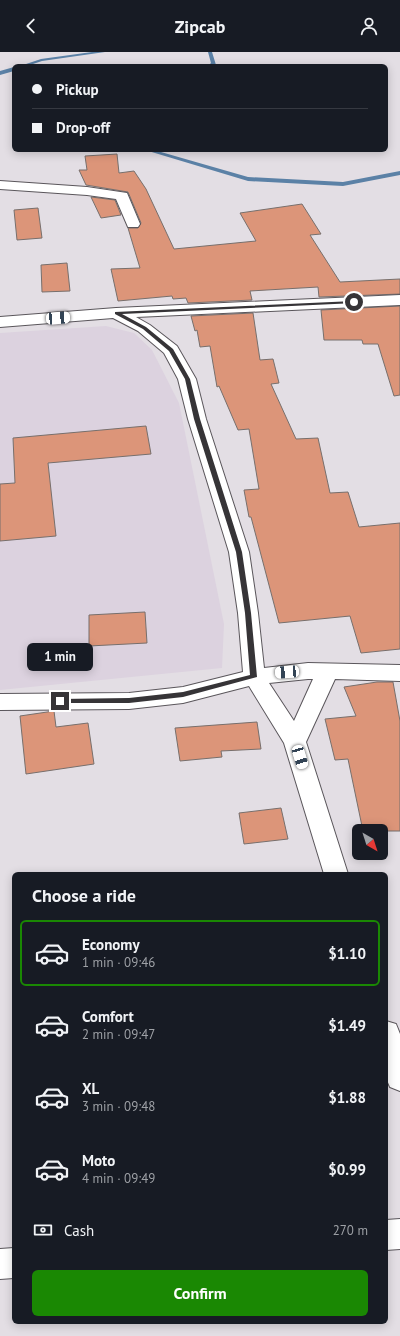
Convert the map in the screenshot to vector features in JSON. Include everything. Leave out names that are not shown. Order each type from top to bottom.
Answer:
[{"type":"street","points":[[0,185],[87,191],[122,196],[133,224]]},
{"type":"street","points":[[0,322],[116,313],[400,300]]},
{"type":"street","points":[[116,313],[144,328],[171,350],[187,379],[197,419],[239,552],[248,613],[254,677],[295,742],[335,872]]},
{"type":"street","points":[[2,703],[129,701],[183,694],[254,677],[308,670],[400,672]]},
{"type":"street","points":[[295,742],[328,671]]},
{"type":"street","points":[[388,1039],[400,1078]]},
{"type":"street","points":[[388,1235],[400,1234]]},
{"type":"street","points":[[0,1264],[12,1263]]},
{"type":"shaded area","points":[[106,326],[134,333],[152,350],[179,403],[224,624],[222,668],[0,690],[0,333]]},
{"type":"building","points":[[117,154],[119,173],[134,171],[146,189],[174,249],[256,241],[240,213],[302,204],[321,234],[310,235],[340,282],[400,279],[400,294],[319,297],[318,287],[250,291],[252,300],[188,303],[186,298],[173,299],[172,296],[118,301],[111,269],[140,268],[128,228],[138,228],[141,223],[128,192],[86,185],[79,170],[87,170],[85,156]]},
{"type":"building","points":[[91,197],[115,200],[121,215],[101,218]]},
{"type":"building","points":[[38,208],[42,238],[17,240],[14,210]]},
{"type":"building","points":[[67,263],[70,291],[42,292],[41,265]]},
{"type":"building","points":[[400,306],[400,395],[394,396],[378,344],[363,344],[362,340],[324,340],[321,310]]},
{"type":"building","points":[[253,313],[260,360],[273,359],[279,383],[271,384],[296,439],[318,438],[330,493],[348,492],[359,527],[400,523],[400,649],[361,653],[350,616],[279,623],[251,517],[249,517],[244,490],[259,489],[249,429],[238,430],[219,386],[217,387],[210,346],[200,347],[197,330],[195,331],[191,316]]},
{"type":"building","points":[[146,426],[151,454],[48,463],[56,536],[0,541],[0,484],[15,483],[13,438]]},
{"type":"building","points":[[145,612],[147,643],[89,646],[89,615]]},
{"type":"building","points":[[377,682],[393,682],[400,721],[400,831],[388,831],[388,824],[362,824],[348,759],[335,760],[325,719],[356,716],[344,687]]},
{"type":"building","points":[[54,711],[56,727],[88,723],[94,764],[26,774],[20,716]]},
{"type":"building","points":[[257,722],[261,749],[221,751],[222,757],[180,761],[175,728]]},
{"type":"building","points":[[281,808],[288,839],[244,844],[239,813]]},
{"type":"waterway","points":[[28,64],[41,60],[103,52]]},
{"type":"waterway","points":[[210,52],[214,64]]},
{"type":"waterway","points":[[0,73],[12,70]]},
{"type":"waterway","points":[[155,152],[248,179],[343,184],[400,173]]},
{"type":"route","points":[[60,701],[129,701],[183,694],[254,677],[248,613],[239,552],[197,419],[187,379],[181,364],[171,350],[144,328],[116,313],[354,302]]}]
